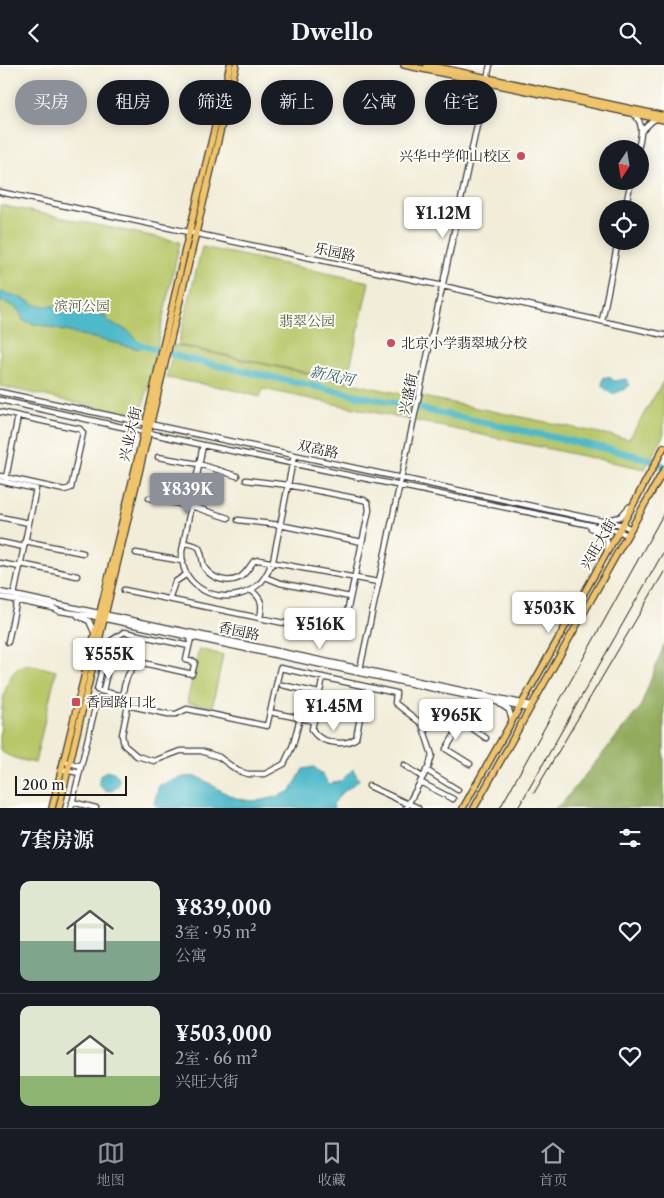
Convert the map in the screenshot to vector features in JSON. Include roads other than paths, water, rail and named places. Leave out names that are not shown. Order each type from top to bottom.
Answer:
[{"type":"main road","name":"兴业大街","points":[[59,808],[230,65]]},
{"type":"main road","name":"兴业大街","points":[[192,233],[236,65]]},
{"type":"main road","points":[[404,65],[486,80]]},
{"type":"main road","points":[[427,65],[486,80]]},
{"type":"main road","points":[[497,82],[664,116]]},
{"type":"main road","points":[[497,83],[661,120]]},
{"type":"main road","name":"兴旺大街","points":[[463,808],[629,514],[663,449]]},
{"type":"main road","name":"兴旺大街","points":[[474,808],[664,470]]},
{"type":"main road","points":[[629,514],[631,519],[637,519]]},
{"type":"main road","points":[[607,553],[614,549],[617,554]]},
{"type":"main road","name":"兴业大街","points":[[52,808],[94,632],[102,616]]},
{"type":"street","name":"兴盛街","points":[[486,80],[490,65]]},
{"type":"street","points":[[632,114],[639,121],[642,131],[640,140]]},
{"type":"street","points":[[642,131],[652,121],[661,120]]},
{"type":"street","name":"兴盛街","points":[[360,669],[477,125]]},
{"type":"street","name":"乐园路","points":[[0,193],[443,286],[664,335]]},
{"type":"street","points":[[602,321],[616,250]]},
{"type":"street","name":"双高路","points":[[0,392],[602,521],[629,532]]},
{"type":"street","name":"双高路","points":[[0,400],[292,464],[573,522],[621,528]]},
{"type":"street","points":[[117,418],[118,410]]},
{"type":"street","points":[[0,412],[80,429],[83,433],[71,488],[64,490],[0,476]]},
{"type":"street","points":[[6,477],[18,416]]},
{"type":"street","points":[[203,445],[184,543],[183,561],[187,574],[200,589],[218,596],[240,595],[251,590],[265,577],[273,561],[294,455]]},
{"type":"street","points":[[158,457],[199,464],[237,476]]},
{"type":"street","points":[[124,590],[337,634],[341,633],[343,631],[369,509],[368,503],[364,500],[288,485],[246,480]]},
{"type":"street","points":[[0,481],[36,489],[20,565],[8,642]]},
{"type":"street","points":[[602,521],[614,520],[622,515],[645,483]]},
{"type":"street","points":[[149,497],[191,506],[228,517]]},
{"type":"street","points":[[0,517],[29,523]]},
{"type":"street","points":[[238,520],[280,525],[362,542]]},
{"type":"street","points":[[573,522],[603,533],[608,542],[607,553]]},
{"type":"street","points":[[25,541],[82,553]]},
{"type":"street","points":[[0,542],[24,547]]},
{"type":"street","points":[[184,543],[200,549],[205,567],[210,574],[220,580],[229,581],[239,578],[254,561],[273,561],[378,582]]},
{"type":"street","points":[[136,553],[183,561]]},
{"type":"street","points":[[0,563],[77,576]]},
{"type":"street","points":[[169,599],[174,582],[187,574]]},
{"type":"street","points":[[265,577],[280,583],[350,597]]},
{"type":"street","points":[[251,590],[260,597],[262,602],[260,618]]},
{"type":"street","name":"香园路","points":[[0,592],[72,614],[102,616],[191,638],[498,703],[520,705]]},
{"type":"street","name":"香园路","points":[[0,597],[16,597],[360,669],[530,707]]},
{"type":"street","points":[[72,614],[89,621],[94,632]]},
{"type":"street","points":[[189,646],[124,632],[108,643],[97,690],[122,696],[127,674],[132,667],[139,663],[192,674],[195,662],[186,660],[191,638]]},
{"type":"street","points":[[103,691],[113,645]]},
{"type":"street","points":[[96,808],[72,805],[99,699],[176,714],[187,709],[267,726],[280,668],[396,693],[395,703],[422,724],[432,755],[426,771],[407,805]]},
{"type":"street","points":[[322,677],[312,729],[319,737],[337,743],[352,741],[356,738],[366,687]]},
{"type":"street","points":[[282,685],[319,693]]},
{"type":"street","points":[[498,703],[509,710],[512,720]]},
{"type":"street","points":[[128,705],[122,735],[124,745],[137,757],[154,761],[180,751],[200,751],[219,757],[238,771],[248,774],[265,773],[284,764],[293,745],[300,718]]},
{"type":"street","points":[[274,713],[314,721]]},
{"type":"street","points":[[422,724],[429,717],[432,717],[457,731]]},
{"type":"street","points":[[470,764],[446,749],[457,731],[463,723],[486,738]]},
{"type":"street","points":[[63,761],[81,766]]},
{"type":"street","points":[[404,765],[421,779],[453,799]]},
{"type":"street","points":[[61,769],[79,773]]},
{"type":"street","points":[[426,771],[458,790]]},
{"type":"street","points":[[369,786],[407,805],[418,808]]},
{"type":"water","points":[[0,292],[17,296],[39,306],[58,306],[68,311],[77,308],[106,317],[108,322],[125,329],[132,335],[140,343],[139,349],[23,321],[15,307],[0,301]]},
{"type":"water","points":[[604,377],[611,378],[614,381],[626,379],[630,385],[613,394],[603,385]]},
{"type":"water","points":[[314,767],[329,784],[341,781],[353,769],[359,780],[341,794],[333,804],[334,808],[159,808],[154,804],[159,785],[191,776],[203,779],[229,795],[238,798],[255,801],[264,800],[291,791],[303,769]]},
{"type":"water","points":[[109,771],[116,774],[119,781],[116,788],[109,791],[102,788],[99,781],[102,774]]},
{"type":"waterway","name":"新凤河","points":[[132,342],[187,359],[608,449],[648,459],[664,466]]},
{"type":"railway","points":[[500,808],[664,513]]},
{"type":"railway","points":[[518,808],[664,551]]},
{"type":"railway","points":[[534,793],[664,572]]},
{"type":"place","name":"兴华中学仰山校区","points":[[521,156]]},
{"type":"place","name":"北京小学翡翠城分校","points":[[391,343]]},
{"type":"place","name":"香园路口北","points":[[76,702]]},
{"type":"park label","name":"滨河公园","points":[[82,306]]},
{"type":"park label","name":"翡翠公园","points":[[307,321]]}]
